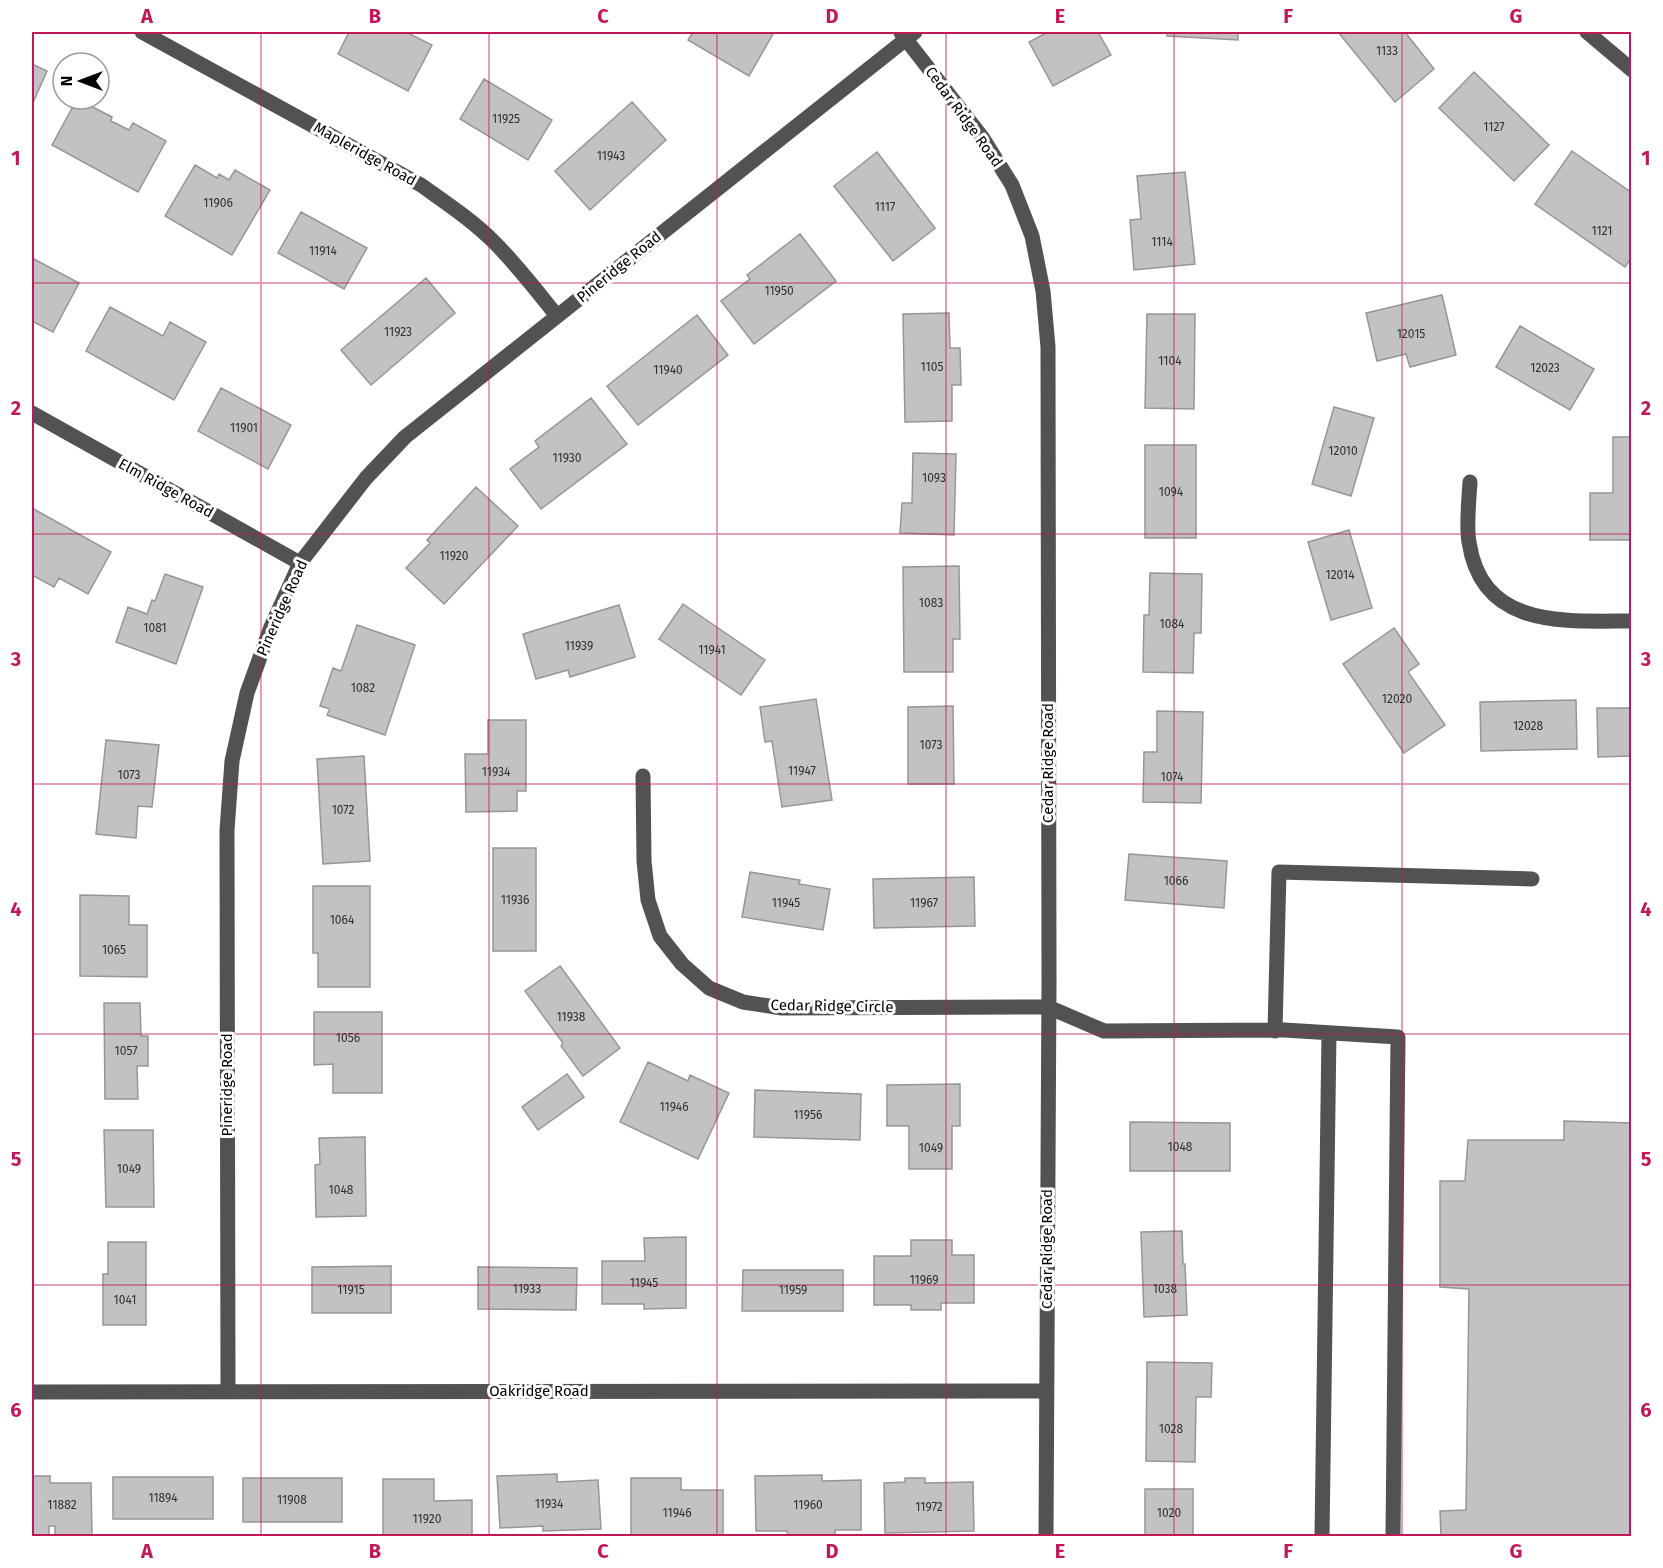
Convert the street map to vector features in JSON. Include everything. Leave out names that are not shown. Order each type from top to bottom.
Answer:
[{"type":"street","name":"Mapleridge Road","points":[[142,32],[421,185],[458,211],[493,242],[557,316]]},
{"type":"street","points":[[1587,32],[1632,70]]},
{"type":"street","name":"Pineridge Road","points":[[228,1392],[227,830],[232,760],[247,693],[271,627],[300,563],[366,478],[405,438],[907,34]]},
{"type":"street","name":"Cedar Ridge Road","points":[[907,34],[982,137],[1012,185],[1032,236],[1043,291],[1048,347],[1046,1536]]},
{"type":"street","name":"Elm Ridge Road","points":[[32,413],[300,563]]},
{"type":"street","points":[[1470,482],[1468,541],[1477,574],[1498,600],[1534,617],[1574,621],[1632,621]]},
{"type":"street","name":"Cedar Ridge Circle","points":[[643,776],[644,861],[648,900],[660,936],[682,964],[709,987],[743,1002],[782,1008],[1048,1007]]},
{"type":"street","points":[[1275,1030],[1279,872],[1532,879]]},
{"type":"street","points":[[1048,1007],[1104,1030],[1275,1030],[1398,1037],[1393,1536]]},
{"type":"street","points":[[1322,1536],[1329,1033]]},
{"type":"street","name":"Oakridge Road","points":[[32,1392],[1046,1391]]},
{"type":"building","points":[[349,32],[406,32],[432,45],[408,91],[338,54]]},
{"type":"building","points":[[693,32],[769,32],[773,34],[749,76],[688,40]]},
{"type":"building","points":[[1048,32],[1098,32],[1111,55],[1053,86],[1029,42]]},
{"type":"building","points":[[1167,32],[1238,32],[1238,40],[1167,36]]},
{"type":"building","points":[[1338,32],[1405,32],[1434,69],[1395,102]]},
{"type":"building","points":[[32,64],[47,71],[32,105]]},
{"type":"building","points":[[1474,72],[1549,145],[1514,181],[1439,108]]},
{"type":"building","points":[[484,79],[552,120],[528,160],[460,119]]},
{"type":"building","points":[[632,102],[666,140],[590,210],[555,171]]},
{"type":"building","points":[[70,111],[100,111],[112,117],[111,121],[129,130],[133,123],[166,141],[138,192],[52,145]]},
{"type":"building","points":[[1572,151],[1632,193],[1632,257],[1625,267],[1535,204]]},
{"type":"building","points":[[877,152],[935,228],[893,261],[834,186]]},
{"type":"building","points":[[195,165],[217,178],[219,174],[229,180],[235,170],[270,190],[232,255],[165,216]]},
{"type":"building","points":[[1185,172],[1195,264],[1134,270],[1130,220],[1141,219],[1137,176]]},
{"type":"building","points":[[301,212],[367,248],[344,289],[278,253]]},
{"type":"building","points":[[800,234],[836,281],[754,344],[721,301],[750,279],[747,275]]},
{"type":"building","points":[[32,258],[79,283],[53,332],[32,321]]},
{"type":"building","points":[[426,278],[455,313],[371,385],[341,350]]},
{"type":"building","points":[[1442,295],[1456,355],[1410,367],[1406,354],[1377,361],[1366,313]]},
{"type":"building","points":[[110,307],[163,336],[170,322],[206,342],[174,400],[86,351]]},
{"type":"building","points":[[949,313],[950,348],[960,348],[961,385],[952,385],[952,421],[905,422],[903,314]]},
{"type":"building","points":[[1147,314],[1195,314],[1194,409],[1145,408]]},
{"type":"building","points":[[697,315],[728,355],[638,425],[607,386]]},
{"type":"building","points":[[1520,326],[1594,369],[1570,410],[1496,367]]},
{"type":"building","points":[[221,388],[291,425],[268,469],[198,431]]},
{"type":"building","points":[[591,398],[627,444],[541,509],[510,469],[539,447],[535,441]]},
{"type":"building","points":[[1334,407],[1374,418],[1351,496],[1312,484]]},
{"type":"building","points":[[1613,437],[1632,437],[1632,540],[1590,540],[1590,493],[1613,493]]},
{"type":"building","points":[[1145,445],[1196,445],[1196,538],[1145,538]]},
{"type":"building","points":[[913,453],[956,454],[954,535],[900,533],[902,503],[912,503]]},
{"type":"building","points":[[476,487],[518,526],[444,604],[406,568],[430,543],[427,540]]},
{"type":"building","points":[[32,508],[111,552],[88,594],[59,578],[54,587],[32,575]]},
{"type":"building","points":[[1349,530],[1372,608],[1331,620],[1308,542]]},
{"type":"building","points":[[959,566],[960,639],[953,639],[953,672],[904,672],[903,567]]},
{"type":"building","points":[[1150,573],[1202,574],[1201,633],[1194,633],[1193,673],[1143,672],[1144,615],[1149,615]]},
{"type":"building","points":[[165,574],[203,587],[176,664],[116,642],[128,607],[147,614],[152,600],[155,601]]},
{"type":"building","points":[[683,604],[765,660],[741,695],[659,639]]},
{"type":"building","points":[[619,605],[635,657],[570,677],[568,670],[536,679],[523,634]]},
{"type":"building","points":[[357,625],[415,645],[385,735],[327,715],[330,709],[320,706],[333,668],[341,671]]},
{"type":"building","points":[[1394,628],[1419,664],[1408,672],[1445,725],[1404,753],[1343,664]]},
{"type":"building","points":[[816,699],[832,800],[782,807],[772,741],[765,742],[760,707]]},
{"type":"building","points":[[1576,700],[1577,749],[1481,751],[1480,702]]},
{"type":"building","points":[[953,706],[954,784],[908,784],[908,707]]},
{"type":"building","points":[[1597,708],[1632,708],[1632,756],[1598,757]]},
{"type":"building","points":[[1157,711],[1203,712],[1201,803],[1143,802],[1144,752],[1157,752]]},
{"type":"building","points":[[488,720],[526,720],[526,791],[517,791],[517,811],[466,812],[465,754],[488,754]]},
{"type":"building","points":[[106,740],[159,745],[152,807],[138,806],[136,838],[96,834]]},
{"type":"building","points":[[364,756],[370,861],[323,864],[317,759]]},
{"type":"building","points":[[493,848],[536,848],[536,951],[493,951]]},
{"type":"building","points":[[1129,854],[1227,861],[1224,908],[1125,900]]},
{"type":"building","points":[[750,872],[800,880],[799,884],[830,889],[823,930],[742,917]]},
{"type":"building","points":[[974,877],[975,926],[874,928],[873,879]]},
{"type":"building","points":[[313,886],[370,886],[370,987],[318,987],[318,953],[313,953]]},
{"type":"building","points":[[80,895],[129,896],[129,925],[147,925],[147,977],[80,976]]},
{"type":"building","points":[[560,966],[620,1048],[583,1076],[561,1046],[563,1043],[525,991]]},
{"type":"building","points":[[104,1003],[140,1003],[141,1036],[148,1036],[148,1066],[137,1066],[138,1099],[105,1099]]},
{"type":"building","points":[[314,1012],[382,1012],[382,1093],[333,1093],[333,1064],[314,1065]]},
{"type":"building","points":[[648,1062],[688,1081],[690,1075],[729,1093],[698,1159],[620,1122]]},
{"type":"building","points":[[567,1074],[584,1097],[538,1130],[522,1107]]},
{"type":"building","points":[[960,1084],[960,1126],[952,1126],[952,1169],[909,1169],[909,1126],[887,1126],[887,1085]]},
{"type":"building","points":[[755,1090],[861,1094],[860,1140],[754,1137]]},
{"type":"building","points":[[1564,1121],[1632,1123],[1632,1536],[1441,1536],[1440,1511],[1466,1510],[1469,1289],[1440,1287],[1440,1181],[1465,1181],[1468,1140],[1564,1140]]},
{"type":"building","points":[[1130,1122],[1230,1123],[1230,1171],[1130,1171]]},
{"type":"building","points":[[104,1130],[153,1130],[154,1207],[106,1207]]},
{"type":"building","points":[[365,1137],[366,1216],[316,1217],[315,1165],[320,1164],[319,1138]]},
{"type":"building","points":[[1182,1231],[1187,1315],[1144,1317],[1141,1232]]},
{"type":"building","points":[[686,1237],[686,1308],[644,1309],[644,1304],[602,1304],[602,1261],[645,1261],[644,1238]]},
{"type":"building","points":[[911,1240],[952,1240],[952,1255],[974,1255],[974,1303],[941,1303],[941,1310],[911,1310],[911,1305],[874,1305],[874,1256],[911,1256]]},
{"type":"building","points":[[108,1242],[146,1242],[146,1325],[103,1325],[103,1274],[108,1274]]},
{"type":"building","points":[[391,1266],[391,1313],[312,1313],[312,1267]]},
{"type":"building","points":[[478,1267],[577,1268],[576,1310],[478,1309]]},
{"type":"building","points":[[743,1270],[843,1270],[843,1311],[742,1311]]},
{"type":"building","points":[[1147,1362],[1212,1363],[1211,1397],[1196,1397],[1195,1462],[1146,1461]]},
{"type":"building","points":[[557,1474],[557,1482],[598,1480],[601,1529],[543,1531],[543,1526],[500,1528],[497,1476]]},
{"type":"building","points":[[822,1475],[822,1481],[861,1480],[861,1530],[835,1530],[835,1536],[788,1536],[787,1531],[756,1531],[755,1476]]},
{"type":"building","points":[[32,1476],[50,1476],[50,1483],[91,1483],[92,1536],[55,1536],[55,1526],[49,1526],[49,1536],[32,1536]]},
{"type":"building","points":[[113,1477],[213,1477],[213,1519],[113,1519]]},
{"type":"building","points":[[243,1478],[342,1478],[342,1522],[243,1522]]},
{"type":"building","points":[[631,1478],[681,1478],[681,1490],[723,1490],[723,1536],[631,1536]]},
{"type":"building","points":[[905,1478],[925,1478],[925,1483],[973,1482],[974,1531],[885,1533],[884,1483],[905,1482]]},
{"type":"building","points":[[383,1479],[434,1479],[434,1501],[472,1500],[472,1536],[383,1536]]},
{"type":"building","points":[[1145,1489],[1193,1489],[1193,1536],[1145,1536]]}]
